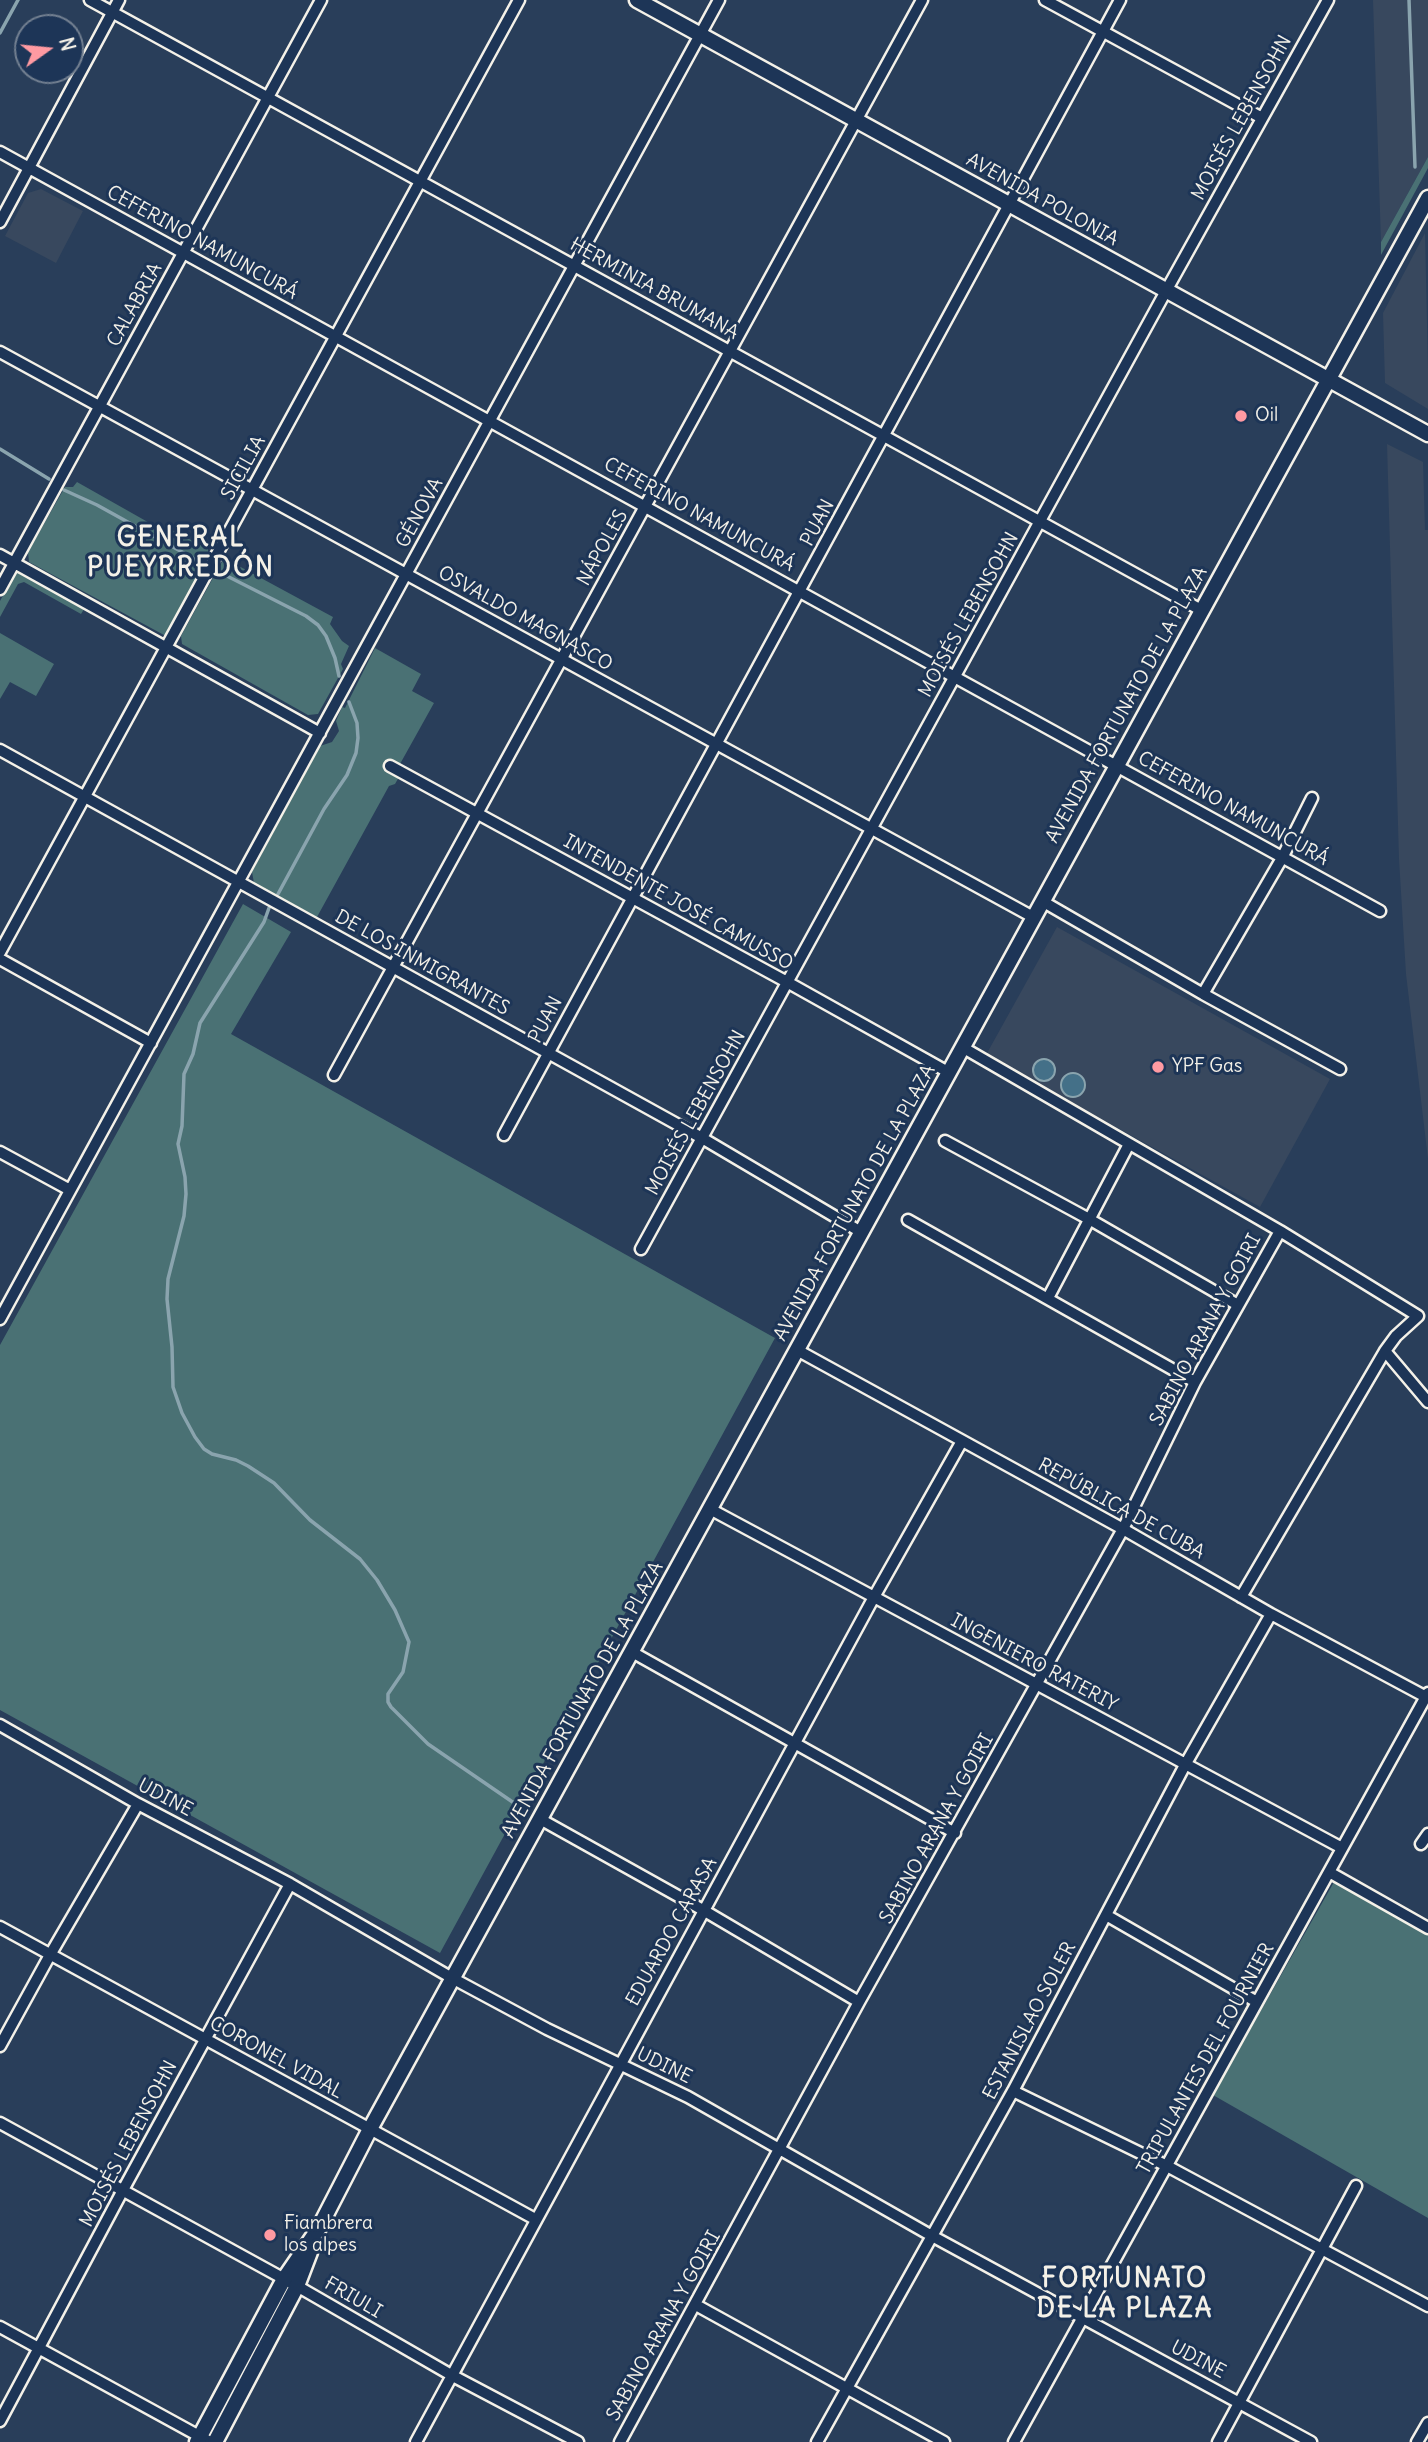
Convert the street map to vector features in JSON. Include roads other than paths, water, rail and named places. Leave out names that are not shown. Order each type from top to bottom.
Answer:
[{"type":"main road","name":"AVENIDA POLONIA","points":[[637,0],[1428,434]]},
{"type":"main road","name":"AVENIDA FORTUNATO DE LA PLAZA","points":[[206,2441],[452,1978],[1428,198]]},
{"type":"street","name":"HERMINIA BRUMANA","points":[[89,0],[1201,610]]},
{"type":"street","points":[[0,222],[119,0]]},
{"type":"street","name":"CALABRIA","points":[[0,589],[321,0]]},
{"type":"street","name":"SICILIA","points":[[0,952],[519,0]]},
{"type":"street","name":"GÉNOVA","points":[[0,1319],[719,0]]},
{"type":"street","name":"NÁPOLES","points":[[334,1075],[922,0]]},
{"type":"street","points":[[1045,0],[1262,118]]},
{"type":"street","name":"PUAN","points":[[504,1135],[1120,0]]},
{"type":"street","name":"MOISÉS LEBENSOHN","points":[[641,1249],[1166,290],[1328,0]]},
{"type":"street","name":"CEFERINO NAMUNCURÁ","points":[[0,152],[1380,911]]},
{"type":"street","name":"OSVALDO MAGNASCO","points":[[0,352],[1034,917]]},
{"type":"street","points":[[0,555],[320,733]]},
{"type":"street","name":"DE LOS INMIGRANTES","points":[[0,750],[702,1138],[861,1231]]},
{"type":"street","name":"INTENDENTE JOSÉ CAMUSSO","points":[[390,766],[948,1072]]},
{"type":"street","points":[[1203,994],[1282,858],[1312,798]]},
{"type":"street","points":[[1042,901],[1340,1069]]},
{"type":"street","points":[[0,959],[151,1043]]},
{"type":"street","points":[[962,1047],[1280,1231],[1418,1316],[1396,1336],[1385,1351],[1241,1597]]},
{"type":"street","points":[[945,1141],[1089,1219],[1238,1305]]},
{"type":"street","points":[[1048,1298],[1129,1144]]},
{"type":"street","points":[[0,1152],[70,1190]]},
{"type":"street","points":[[908,1220],[1195,1382]]},
{"type":"street","name":"SABINO ARANA Y GOIRI","points":[[620,2442],[859,2003],[1123,1529],[1195,1382],[1280,1231]]},
{"type":"street","name":"REPÚBLICA DE CUBA","points":[[797,1350],[1123,1529],[1271,1614],[1427,1696]]},
{"type":"street","points":[[1385,1351],[1428,1402]]},
{"type":"street","name":"EDUARDO CARASA","points":[[416,2442],[874,1597],[962,1441]]},
{"type":"street","name":"INGENIERO RATERIY","points":[[710,1509],[1342,1848]]},
{"type":"street","name":"ESTANISLAO SOLER","points":[[817,2442],[1013,2091],[1185,1765],[1271,1614]]},
{"type":"street","points":[[632,1652],[956,1833]]},
{"type":"street","name":"TRIPULANTES DEL FOURNIER","points":[[1014,2442],[1427,1696]]},
{"type":"street","name":"UDINE","points":[[0,1725],[138,1804],[290,1884],[452,1978],[688,2097],[932,2236],[1311,2442]]},
{"type":"street","points":[[0,2046],[138,1804]]},
{"type":"street","points":[[540,1819],[704,1910],[859,2003]]},
{"type":"street","points":[[1421,1844],[1428,1834]]},
{"type":"street","points":[[1329,1872],[1428,1928]]},
{"type":"street","name":"MOISÉS LEBENSOHN","points":[[0,2421],[122,2190],[290,1884]]},
{"type":"street","points":[[1106,1915],[1257,2001]]},
{"type":"street","name":"CORONEL VIDAL","points":[[0,1927],[536,2219]]},
{"type":"street","points":[[1013,2091],[1167,2166],[1428,2306]]},
{"type":"street","name":"FRIULI","points":[[0,2123],[291,2283],[453,2376],[578,2442]]},
{"type":"street","points":[[1217,2442],[1356,2186]]},
{"type":"street","points":[[696,2305],[944,2442]]},
{"type":"street","points":[[0,2327],[206,2441]]},
{"type":"street","points":[[1417,2442],[1428,2423]]},
{"type":"waterway","points":[[0,33],[18,0]]},
{"type":"waterway","points":[[1409,0],[1415,167]]},
{"type":"waterway","points":[[0,449],[49,479]]},
{"type":"waterway","points":[[64,490],[97,505],[202,563]]},
{"type":"waterway","points":[[219,572],[306,616],[318,625],[326,636],[339,676]]},
{"type":"waterway","points":[[278,894],[324,809],[347,775],[356,753],[357,723],[349,702]]},
{"type":"waterway","points":[[269,908],[264,922],[200,1023],[193,1054],[184,1074],[182,1126],[178,1144],[186,1194],[184,1216],[168,1279],[167,1299],[173,1387],[182,1413],[204,1449],[212,1454],[236,1460],[274,1483],[310,1520],[360,1559],[377,1580],[395,1610],[409,1642],[403,1672],[388,1694],[391,1707],[428,1744],[514,1803]]},
{"type":"place","name":"Oil","points":[[1241,416]]},
{"type":"place","name":"YPF Gas","points":[[1158,1067]]},
{"type":"place","name":"Fiambrera los alpes","points":[[270,2235]]},
{"type":"district","name":"GENERAL PUEYRREDÓN","points":[[181,554]]},
{"type":"district","name":"FORTUNATO DE LA PLAZA","points":[[1125,2295]]}]
